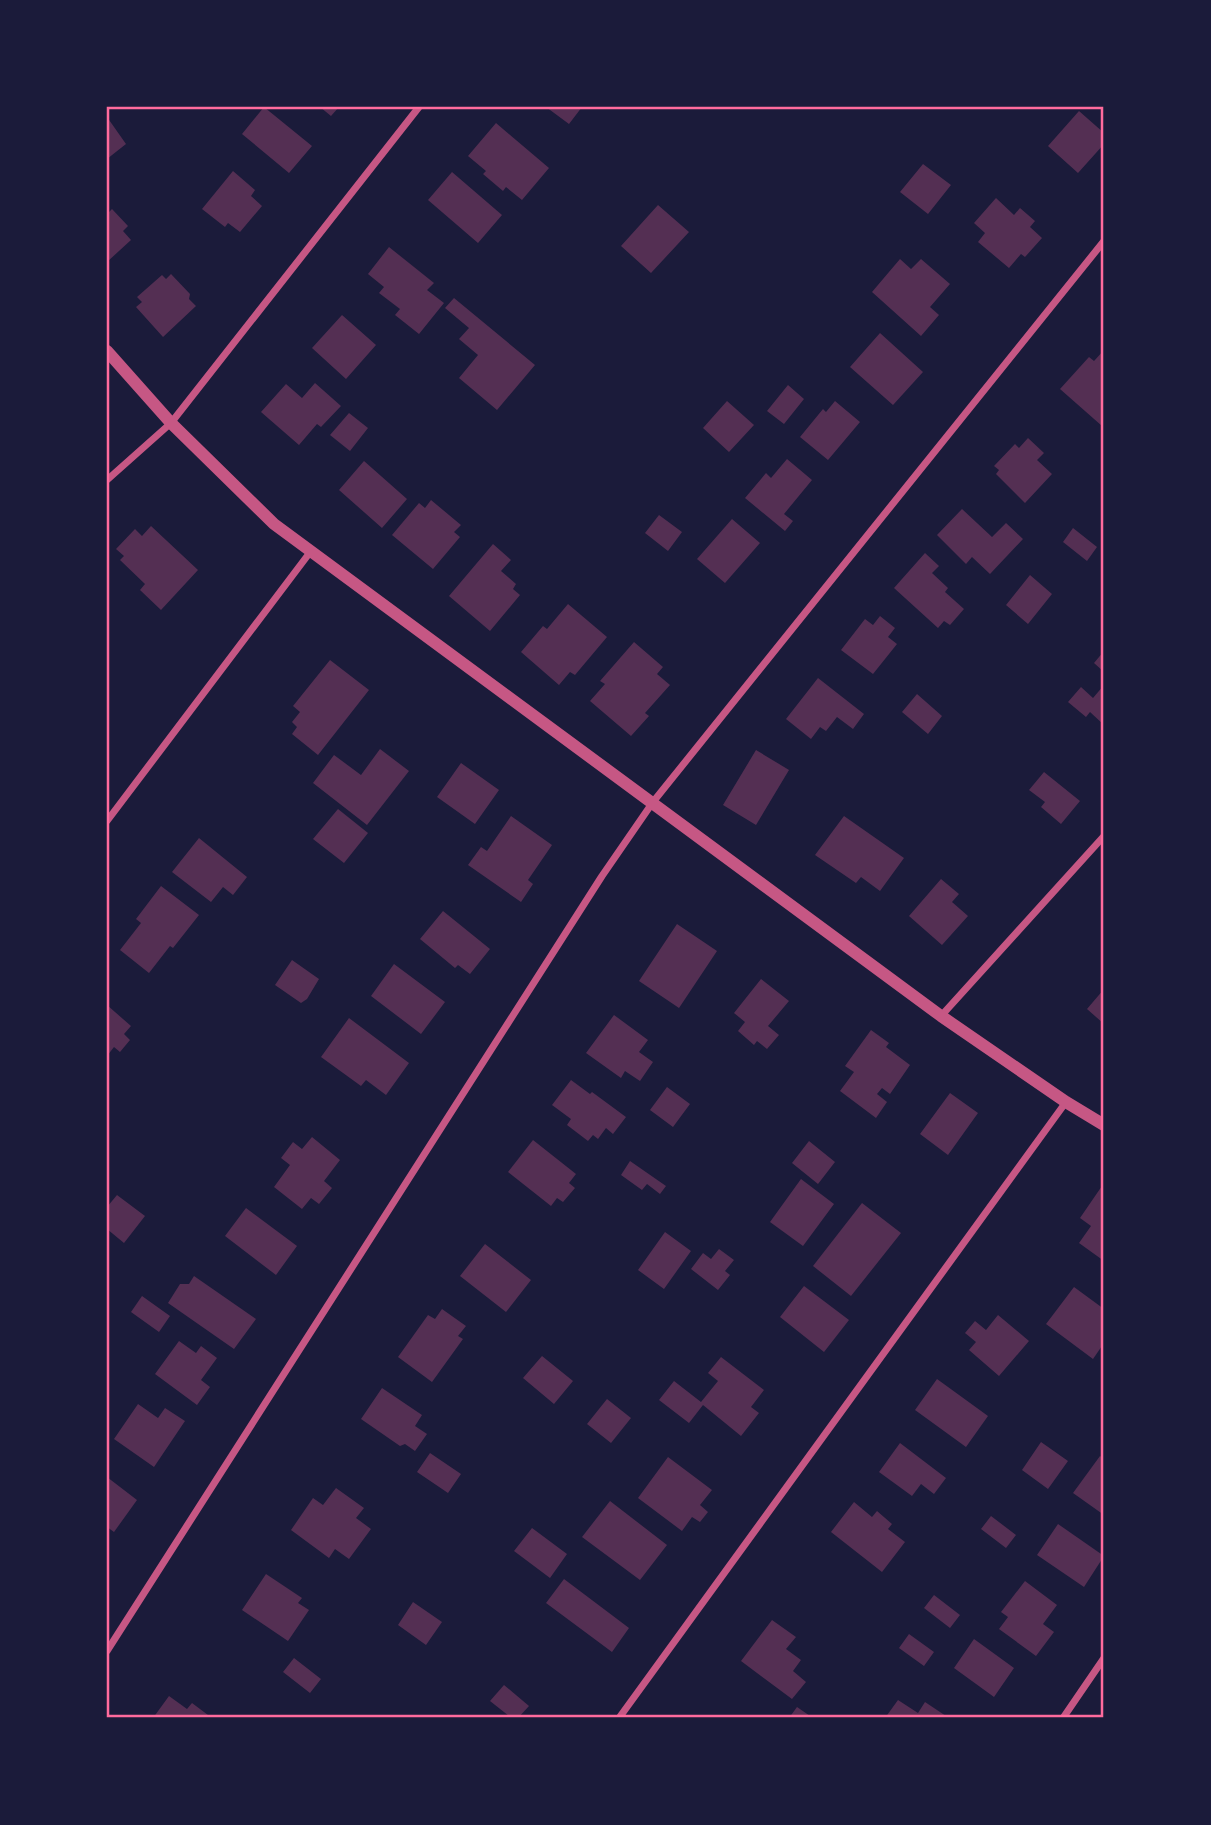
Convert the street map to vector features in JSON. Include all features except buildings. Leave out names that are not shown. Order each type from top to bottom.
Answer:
[{"type":"street","points":[[107,480],[171,423],[416,108]]},
{"type":"street","points":[[107,1651],[653,802],[1104,241]]},
{"type":"street","points":[[107,351],[171,423],[274,524],[941,1016],[1104,1125]]},
{"type":"street","points":[[107,821],[311,551]]},
{"type":"street","points":[[941,1016],[1104,836]]},
{"type":"street","points":[[620,1718],[1066,1102]]},
{"type":"street","points":[[1063,1718],[1104,1658]]}]
